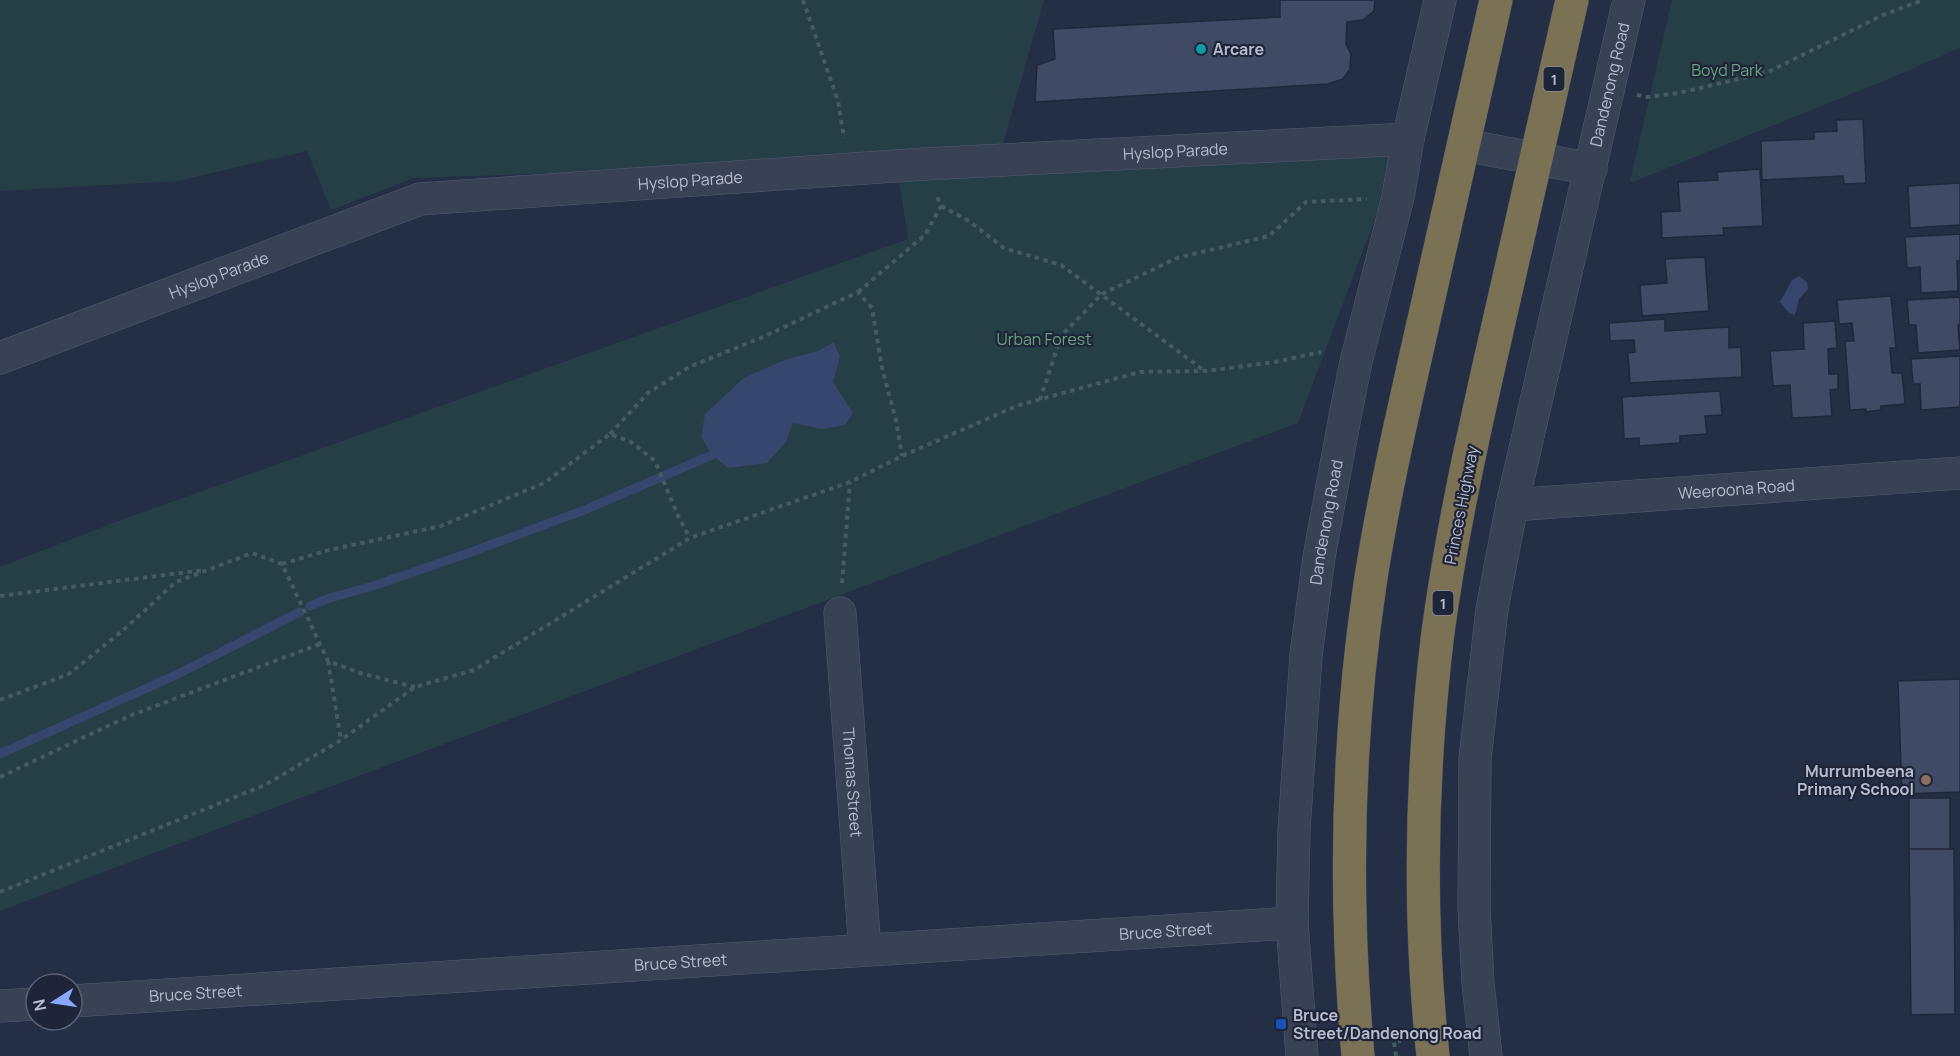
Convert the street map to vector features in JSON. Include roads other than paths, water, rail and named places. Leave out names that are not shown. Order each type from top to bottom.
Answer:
[{"type":"highway","points":[[1358,1056],[1353,966],[1351,795],[1367,610],[1389,475],[1496,0]]},
{"type":"highway","name":"Princes Highway","points":[[1433,1056],[1425,949],[1423,848],[1428,745],[1438,631],[1474,437],[1572,0]]},
{"type":"street","name":"Dandenong Road","points":[[1302,1056],[1292,923],[1298,758],[1306,655],[1319,556],[1356,362],[1398,197],[1408,139],[1440,0]]},
{"type":"street","name":"Dandenong Road","points":[[1486,1056],[1478,983],[1474,907],[1475,759],[1492,609],[1512,505],[1629,0]]},
{"type":"street","name":"Hyslop Parade","points":[[0,358],[420,199],[925,164],[1408,139]]},
{"type":"street","name":"Dandenong Road","points":[[1464,145],[1591,169]]},
{"type":"street","name":"Weeroona Road","points":[[1512,505],[1960,473]]},
{"type":"street","name":"Thomas Street","points":[[840,613],[865,950]]},
{"type":"street","name":"Bruce Street","points":[[84,1000],[1292,923]]},
{"type":"street","points":[[0,1006],[24,1005]]},
{"type":"water","points":[[1799,276],[1807,282],[1808,289],[1799,299],[1795,315],[1789,313],[1780,302],[1792,280]]},
{"type":"water","points":[[834,342],[840,357],[833,382],[853,413],[845,425],[822,429],[793,423],[786,442],[767,463],[728,468],[712,455],[701,437],[705,414],[745,377],[787,359],[818,351]]},
{"type":"waterway","points":[[310,606],[466,554],[587,509],[712,455]]},
{"type":"waterway","points":[[0,754],[176,675],[300,612]]},
{"type":"place","name":"Arcare","points":[[1201,49]]},
{"type":"place","name":"Murrumbeena Primary School","points":[[1926,780]]},
{"type":"place","name":"Bruce Street/Dandenong Road","points":[[1281,1024]]},
{"type":"park label","name":"Boyd Park","points":[[1727,70]]},
{"type":"park label","name":"Urban Forest","points":[[1044,339]]}]
